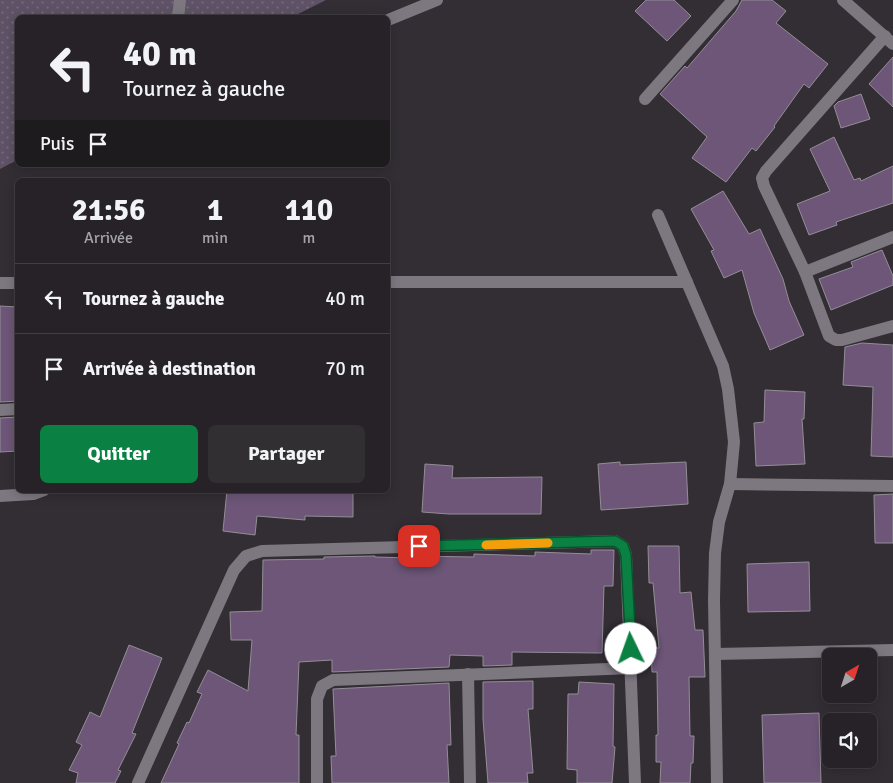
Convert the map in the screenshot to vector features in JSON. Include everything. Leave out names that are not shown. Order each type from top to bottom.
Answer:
[{"type":"street","points":[[178,15],[180,0]]},
{"type":"street","points":[[390,19],[437,0]]},
{"type":"street","points":[[645,99],[732,0]]},
{"type":"street","points":[[843,0],[889,40],[766,171],[762,178],[764,186],[805,272],[829,336],[836,340],[842,340],[893,326]]},
{"type":"street","points":[[658,215],[723,366],[728,389],[734,442],[730,484],[719,522],[716,554],[714,600],[717,783]]},
{"type":"street","points":[[805,272],[893,237]]},
{"type":"street","points":[[390,282],[687,282]]},
{"type":"street","points":[[0,283],[15,283]]},
{"type":"street","points":[[0,410],[15,409]]},
{"type":"street","points":[[730,484],[893,486]]},
{"type":"street","points":[[0,496],[36,493]]},
{"type":"street","points":[[138,783],[234,570],[246,556],[262,551],[615,541],[623,546],[626,555],[632,668],[635,783]]},
{"type":"street","points":[[715,654],[893,650]]},
{"type":"street","points":[[317,783],[317,699],[322,686],[333,680],[632,668]]},
{"type":"street","points":[[468,674],[470,783]]},
{"type":"shaded area","points":[[0,0],[326,0],[296,15],[15,15],[15,161],[0,169]]},
{"type":"building","points":[[646,0],[674,0],[691,16],[667,41],[635,11]]},
{"type":"building","points":[[742,0],[772,0],[786,11],[776,23],[828,64],[809,88],[804,84],[756,151],[752,148],[726,182],[692,158],[707,137],[660,94],[685,66],[687,68],[736,11]]},
{"type":"building","points":[[893,57],[893,107],[869,84]]},
{"type":"building","points":[[861,94],[870,119],[841,128],[834,106],[838,102]]},
{"type":"building","points":[[834,137],[854,180],[860,178],[861,181],[893,166],[893,203],[836,222],[837,225],[809,235],[797,204],[830,191],[810,149]]},
{"type":"building","points":[[723,191],[749,234],[760,229],[783,279],[789,301],[804,335],[770,350],[754,313],[742,270],[724,278],[711,251],[714,250],[691,209]]},
{"type":"building","points":[[882,250],[893,276],[893,285],[831,310],[819,279],[853,267],[851,262]]},
{"type":"building","points":[[0,306],[15,307],[15,401],[0,402]]},
{"type":"building","points":[[862,343],[893,345],[893,457],[871,456],[873,387],[843,385],[845,347]]},
{"type":"building","points":[[765,390],[805,392],[804,419],[802,419],[805,464],[756,466],[754,423],[764,422]]},
{"type":"building","points":[[15,417],[15,451],[0,452],[0,418]]},
{"type":"building","points":[[620,462],[620,465],[686,462],[688,504],[601,510],[598,464]]},
{"type":"building","points":[[425,464],[453,466],[452,478],[542,477],[541,514],[449,514],[422,512]]},
{"type":"building","points":[[227,493],[353,493],[353,517],[305,516],[305,520],[257,516],[255,535],[223,531]]},
{"type":"building","points":[[893,494],[893,543],[875,543],[874,495]]},
{"type":"building","points":[[648,546],[679,546],[680,593],[691,592],[695,630],[703,630],[705,677],[689,677],[690,736],[694,736],[690,783],[660,783],[661,762],[656,762],[656,735],[658,735],[657,672],[652,672],[651,648],[659,648],[653,583],[649,583]]},
{"type":"building","points":[[591,550],[614,550],[613,586],[604,586],[602,653],[512,652],[512,665],[483,666],[483,656],[450,655],[449,667],[332,672],[332,660],[299,662],[296,735],[299,735],[299,783],[161,783],[179,744],[177,743],[187,722],[189,723],[202,694],[197,692],[208,670],[248,691],[252,640],[231,640],[230,612],[262,611],[263,560],[375,556],[414,558],[414,556],[474,557],[474,554],[535,556],[535,552],[591,554]]},
{"type":"building","points":[[809,562],[810,611],[748,612],[747,564]]},
{"type":"building","points":[[129,645],[162,658],[132,733],[136,734],[118,770],[121,771],[115,783],[76,783],[78,773],[69,770],[82,745],[76,742],[90,712],[100,717]]},
{"type":"building","points":[[533,681],[533,709],[528,709],[533,773],[527,773],[528,783],[488,783],[483,719],[483,682]]},
{"type":"building","points":[[579,682],[614,684],[613,746],[615,747],[612,783],[577,783],[577,770],[567,769],[568,694],[578,694]]},
{"type":"building","points":[[449,683],[451,745],[447,745],[449,783],[332,783],[331,756],[336,756],[333,689]]},
{"type":"building","points":[[819,713],[821,783],[764,783],[762,715]]},
{"type":"slow traffic","points":[[486,545],[548,543]]},
{"type":"route","points":[[419,546],[615,541],[623,546],[626,555],[631,649]]}]
